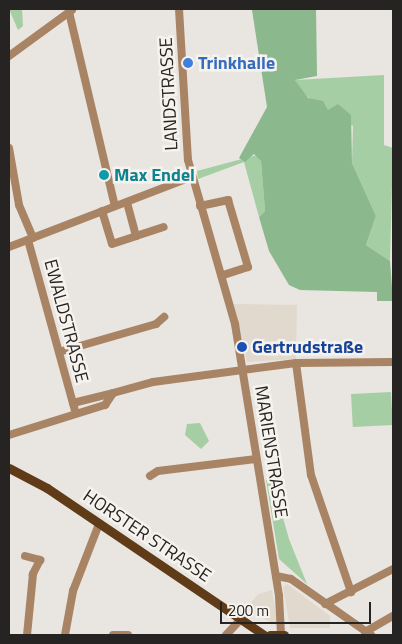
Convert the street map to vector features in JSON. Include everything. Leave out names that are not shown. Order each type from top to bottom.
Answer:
[{"type":"main road","name":"HORSTER STRASSE","points":[[9,468],[99,524],[264,635]]},
{"type":"main road","points":[[270,635],[282,634]]},
{"type":"street","name":"LANDSTRASSE","points":[[179,9],[191,177]]},
{"type":"street","points":[[9,56],[71,10],[115,206]]},
{"type":"street","name":"EWALDSTRASSE","points":[[9,148],[19,206],[30,239],[74,407]]},
{"type":"street","points":[[9,247],[191,177]]},
{"type":"street","name":"MARIENSTRASSE","points":[[191,177],[221,276],[242,369],[276,576],[282,634]]},
{"type":"street","points":[[200,206],[226,199],[231,209],[248,267],[221,276]]},
{"type":"street","points":[[127,202],[136,236]]},
{"type":"street","points":[[102,211],[112,244],[164,227]]},
{"type":"street","points":[[59,352],[156,324],[164,317]]},
{"type":"street","points":[[9,435],[74,407],[113,393],[242,369],[296,363],[393,362]]},
{"type":"street","points":[[296,363],[311,475],[351,592]]},
{"type":"street","points":[[150,476],[158,471],[256,459]]},
{"type":"street","points":[[65,635],[73,592],[99,524]]},
{"type":"street","points":[[24,556],[40,560],[34,574],[27,635]]},
{"type":"street","points":[[325,604],[393,569]]},
{"type":"street","points":[[276,576],[291,579],[368,634],[393,616]]},
{"type":"street","points":[[226,635],[241,619]]},
{"type":"street","points":[[114,635],[128,635]]},
{"type":"shaded area","points":[[234,304],[297,305],[296,359],[247,362]]},
{"type":"shaded area","points":[[287,584],[330,616],[330,628],[290,628],[283,587]]},
{"type":"shaded area","points":[[272,590],[276,625],[246,609],[258,594]]},
{"type":"green space","points":[[9,9],[22,9],[23,26],[18,30]]},
{"type":"green space","points":[[316,9],[317,76],[295,80],[308,98],[323,101],[328,110],[338,104],[351,115],[352,163],[376,216],[366,245],[390,261],[393,301],[377,301],[377,292],[300,290],[289,285],[269,251],[259,217],[265,211],[261,161],[254,154],[245,162],[239,158],[267,107],[252,10]]},
{"type":"green space","points":[[384,75],[384,145],[393,148],[390,261],[366,245],[376,216],[352,163],[353,126],[303,94],[295,80]]},
{"type":"green space","points":[[257,155],[261,161],[265,211],[259,217],[244,162],[198,179],[197,171]]},
{"type":"green space","points":[[391,392],[393,425],[353,427],[351,394]]},
{"type":"green space","points":[[200,423],[209,441],[201,449],[185,435],[187,424]]},
{"type":"green space","points":[[272,479],[289,539],[307,584],[279,559],[266,480]]},
{"type":"place","name":"Trinkhalle","points":[[188,63]]},
{"type":"place","name":"Max Endel","points":[[104,175]]},
{"type":"place","name":"Gertrudstraße","points":[[242,347]]}]
